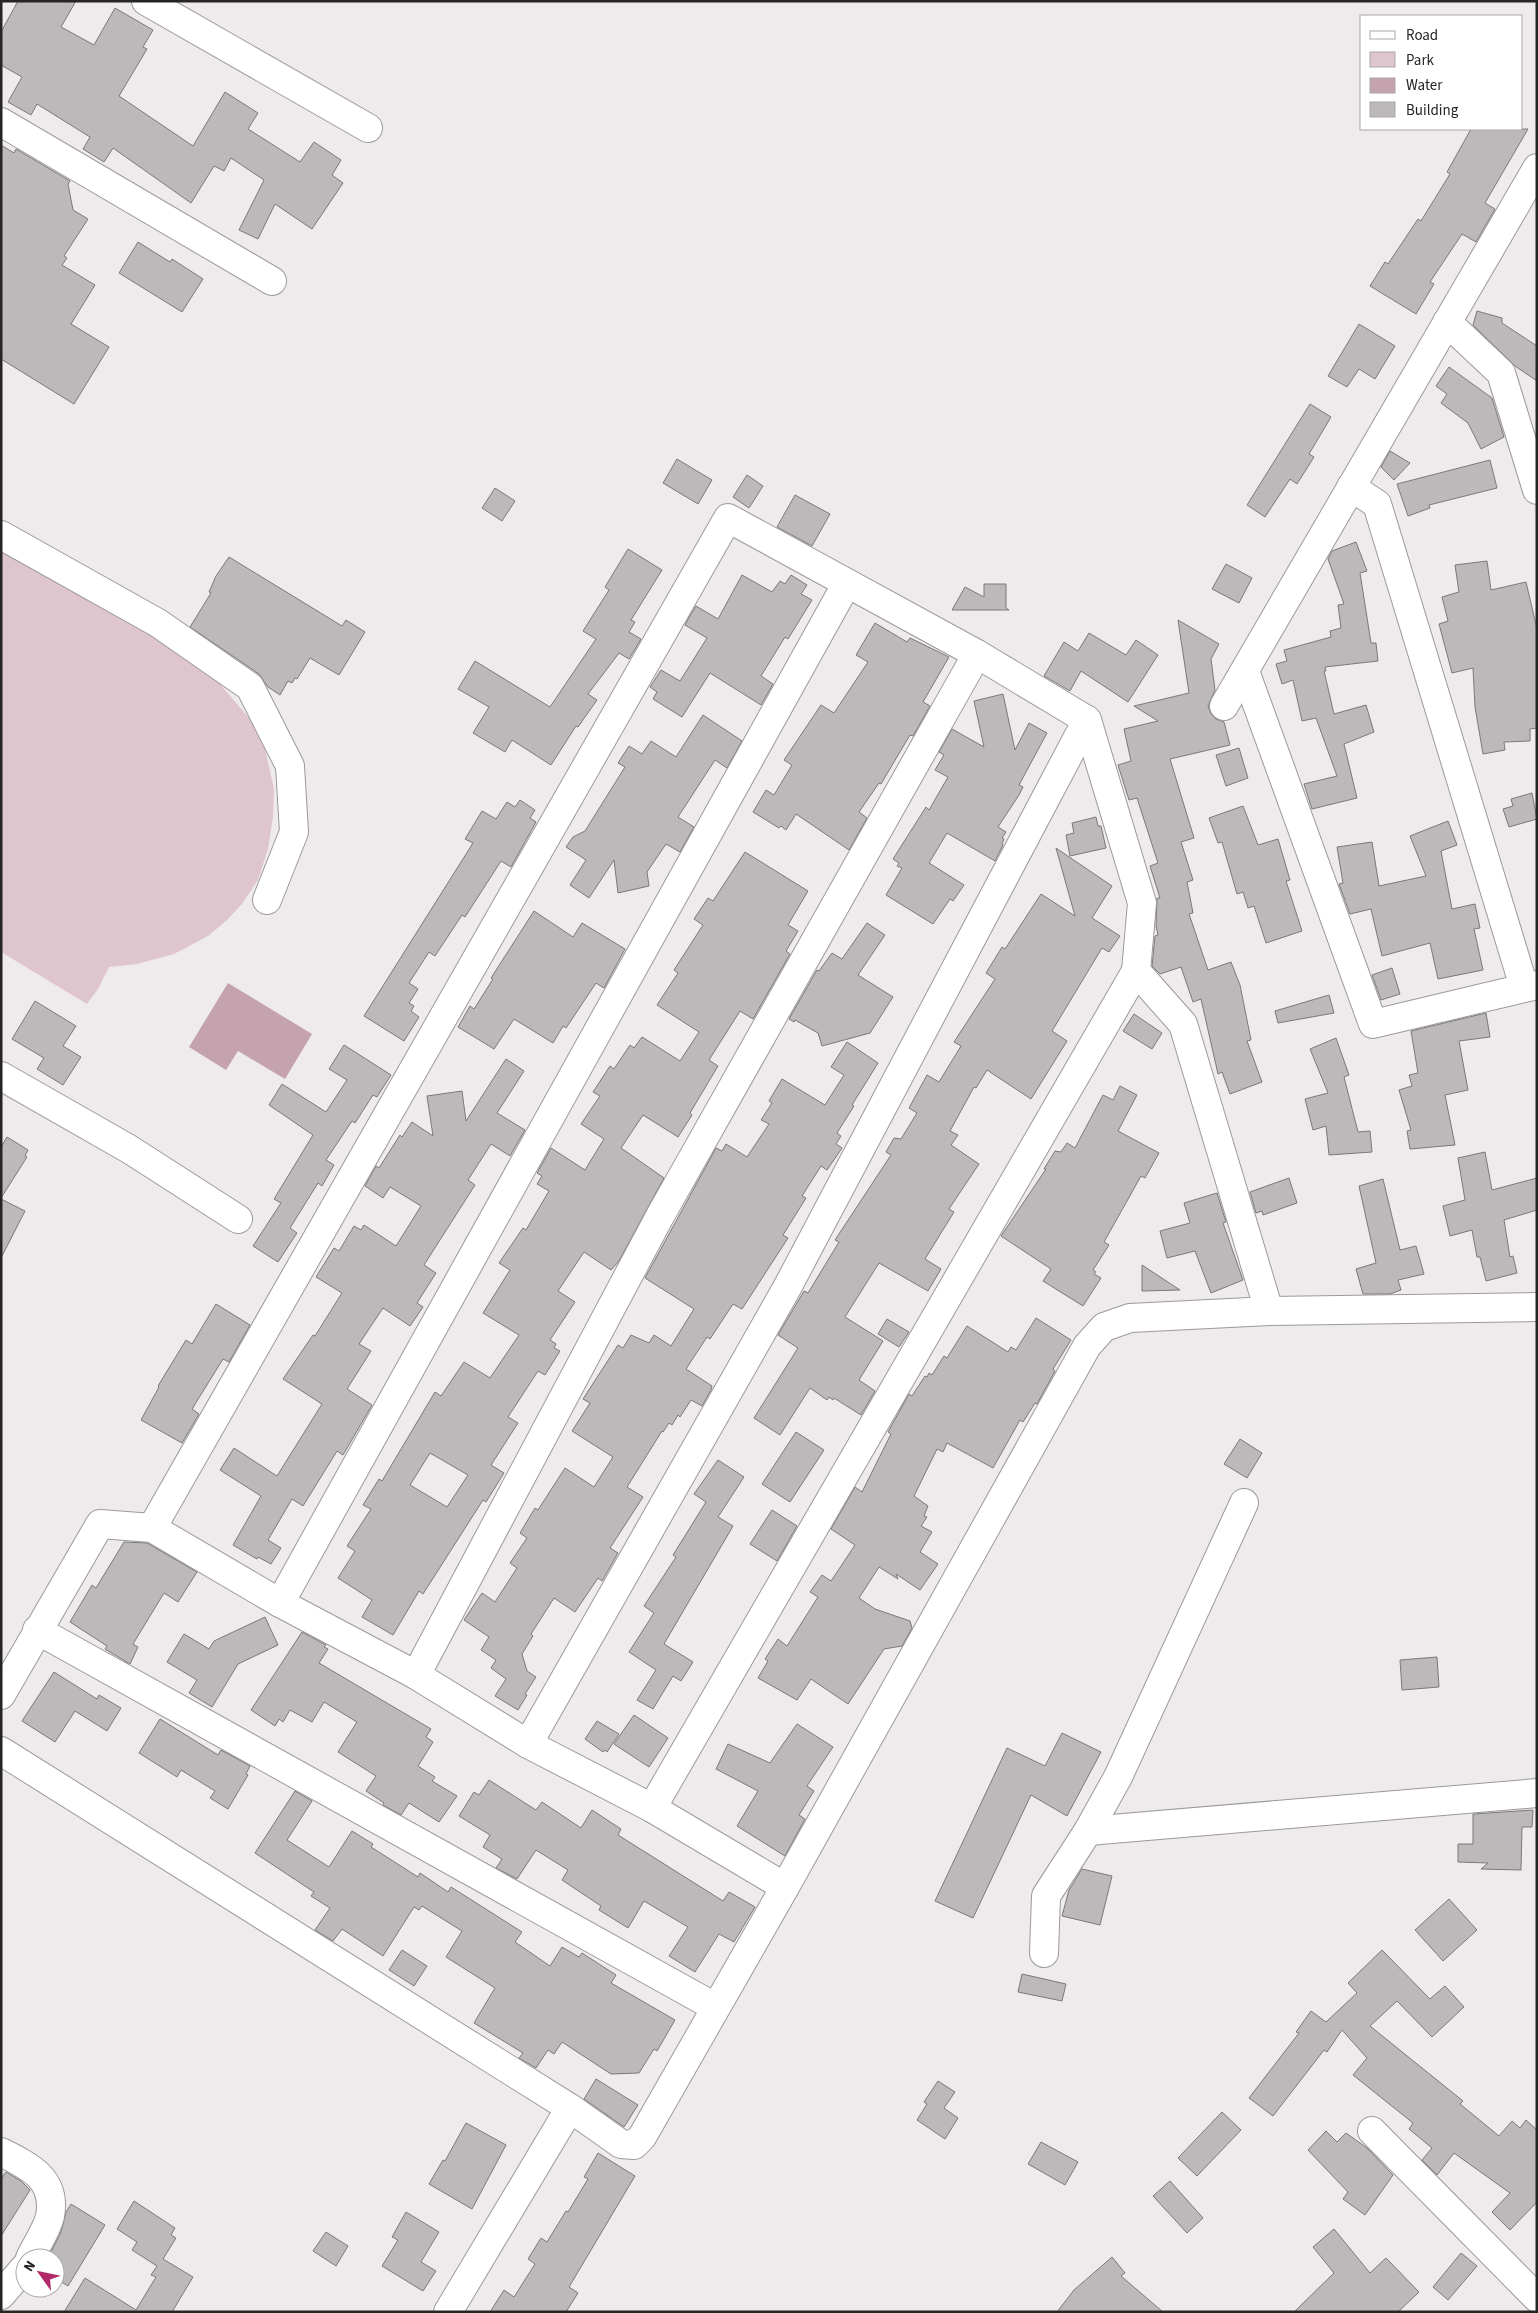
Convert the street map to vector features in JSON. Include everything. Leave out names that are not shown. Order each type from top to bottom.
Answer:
[{"type":"street","points":[[146,1],[368,128]]},
{"type":"street","points":[[1,122],[272,281]]},
{"type":"street","points":[[1224,706],[1537,168]]},
{"type":"street","points":[[1448,322],[1501,373],[1537,490]]},
{"type":"street","points":[[1245,670],[1373,1024],[1530,986],[1378,504],[1351,487]]},
{"type":"street","points":[[152,1528],[728,518],[977,654],[1087,720],[1142,903],[1136,971],[652,1808]]},
{"type":"street","points":[[1,535],[158,623],[250,687],[290,766],[294,832],[268,900]]},
{"type":"street","points":[[280,1603],[847,583]]},
{"type":"street","points":[[416,1675],[660,1216],[977,654]]},
{"type":"street","points":[[528,1744],[788,1286],[1087,720]]},
{"type":"street","points":[[1136,971],[1183,1024],[1269,1311]]},
{"type":"street","points":[[1,1076],[129,1149],[238,1219]]},
{"type":"street","points":[[1,1751],[570,2108],[621,2144],[634,2146],[642,2137],[785,1887],[1086,1346],[1104,1327],[1130,1318],[1269,1311],[1537,1308]]},
{"type":"street","points":[[1044,1953],[1046,1896],[1088,1831],[1118,1776],[1244,1503]]},
{"type":"street","points":[[1,1695],[100,1524],[152,1528],[280,1603],[416,1675],[528,1744],[652,1808],[785,1887]]},
{"type":"street","points":[[37,1630],[715,2007]]},
{"type":"street","points":[[1088,1831],[1537,1793]]},
{"type":"street","points":[[448,2312],[570,2108]]},
{"type":"street","points":[[1372,2131],[1537,2298]]},
{"type":"street","points":[[1,2152],[31,2168],[50,2189],[50,2216],[35,2248]]},
{"type":"street","points":[[1,2295],[15,2279]]},
{"type":"green space","points":[[1,543],[202,663],[249,718],[264,744],[274,789],[273,817],[268,849],[258,880],[242,904],[208,936],[174,954],[137,964],[109,967],[98,989],[87,1004],[1,952]]},
{"type":"water","points":[[228,983],[312,1034],[285,1079],[238,1051],[226,1070],[189,1047]]},
{"type":"building","points":[[18,1],[76,1],[61,27],[94,45],[115,8],[153,30],[143,47],[147,49],[119,96],[193,146],[225,92],[258,113],[248,129],[300,162],[314,142],[341,160],[332,175],[343,183],[312,229],[275,204],[258,239],[239,230],[264,180],[231,158],[224,171],[214,166],[191,203],[113,148],[104,162],[83,149],[90,137],[37,104],[31,115],[8,102],[22,77],[1,65],[1,32]]},
{"type":"building","points":[[1528,129],[1485,203],[1495,209],[1476,242],[1462,234],[1430,282],[1434,284],[1416,314],[1370,286],[1385,262],[1388,264],[1418,219],[1421,221],[1450,174],[1447,172],[1470,130]]},
{"type":"building","points":[[1,145],[14,153],[16,149],[70,181],[68,184],[73,210],[88,219],[64,256],[67,258],[62,265],[95,285],[71,324],[109,347],[74,404],[1,359]]},
{"type":"building","points":[[138,242],[170,262],[172,259],[203,279],[182,312],[119,273]]},
{"type":"building","points":[[1477,311],[1502,318],[1502,323],[1537,346],[1537,381],[1515,366],[1473,325]]},
{"type":"building","points":[[1359,324],[1395,346],[1375,379],[1359,369],[1347,387],[1328,376]]},
{"type":"building","points":[[1449,367],[1492,398],[1504,437],[1481,449],[1468,423],[1441,403],[1447,394],[1436,386]]},
{"type":"building","points":[[1310,404],[1331,417],[1309,454],[1314,457],[1297,484],[1290,479],[1265,517],[1247,505]]},
{"type":"building","points":[[1390,451],[1410,463],[1394,480],[1381,467]]},
{"type":"building","points":[[677,459],[712,480],[698,504],[663,483]]},
{"type":"building","points":[[1490,460],[1497,488],[1429,505],[1430,508],[1408,516],[1397,484]]},
{"type":"building","points":[[747,475],[763,486],[749,508],[733,497]]},
{"type":"building","points":[[495,488],[515,501],[502,521],[482,508]]},
{"type":"building","points":[[795,495],[830,514],[812,546],[777,527]]},
{"type":"building","points":[[1356,542],[1367,571],[1360,573],[1371,643],[1376,643],[1378,661],[1325,667],[1326,671],[1324,671],[1334,714],[1366,705],[1374,732],[1344,744],[1357,798],[1312,809],[1304,784],[1337,776],[1316,718],[1302,721],[1293,680],[1282,684],[1276,664],[1287,661],[1284,650],[1331,637],[1330,631],[1341,628],[1338,605],[1344,604],[1328,559],[1332,551]]},
{"type":"building","points":[[628,549],[662,570],[631,620],[635,622],[629,632],[641,639],[629,659],[619,653],[588,694],[597,700],[578,727],[576,726],[551,765],[512,740],[505,752],[473,733],[489,707],[458,689],[475,661],[550,707],[596,639],[583,631],[609,590],[605,587]]},
{"type":"building","points":[[229,557],[342,626],[346,620],[365,632],[339,675],[310,658],[297,679],[295,678],[292,683],[288,681],[280,695],[268,687],[259,674],[190,627],[211,593],[209,592],[216,576]]},
{"type":"building","points":[[1487,561],[1491,590],[1526,582],[1537,629],[1537,728],[1530,729],[1530,741],[1504,742],[1505,750],[1483,754],[1475,707],[1473,668],[1452,673],[1439,624],[1448,621],[1442,597],[1459,592],[1455,565]]},
{"type":"building","points":[[1226,564],[1252,578],[1239,603],[1212,589]]},
{"type":"building","points":[[742,575],[772,592],[780,581],[785,584],[791,575],[807,585],[801,594],[812,600],[788,639],[785,637],[761,676],[773,684],[761,705],[710,673],[682,717],[653,699],[657,692],[650,687],[661,670],[680,681],[707,638],[685,625],[691,614],[696,606],[718,619]]},
{"type":"building","points":[[984,584],[1006,584],[1006,608],[1009,610],[952,610],[965,587],[984,597]]},
{"type":"building","points":[[1178,620],[1219,644],[1211,659],[1215,690],[1208,706],[1211,714],[1216,719],[1224,722],[1230,745],[1170,759],[1194,838],[1181,842],[1193,880],[1187,882],[1193,913],[1189,914],[1208,970],[1231,962],[1240,985],[1251,1040],[1247,1041],[1262,1082],[1230,1094],[1222,1072],[1218,1074],[1201,999],[1193,1002],[1181,967],[1160,974],[1152,966],[1155,936],[1158,935],[1156,926],[1157,898],[1160,898],[1150,866],[1158,863],[1137,798],[1129,800],[1118,765],[1131,761],[1124,729],[1158,721],[1134,706],[1189,693]]},
{"type":"building","points":[[875,623],[907,642],[910,638],[949,657],[923,702],[930,706],[913,736],[910,735],[881,784],[879,783],[859,812],[867,818],[849,850],[796,814],[786,830],[781,826],[779,828],[753,812],[766,790],[774,795],[792,765],[784,760],[821,705],[834,713],[868,662],[856,655]]},
{"type":"building","points":[[1089,633],[1126,655],[1136,640],[1158,655],[1128,702],[1081,671],[1070,691],[1044,676],[1064,642],[1078,651]]},
{"type":"building","points":[[1003,694],[1015,750],[1029,723],[1047,733],[1019,785],[1023,787],[1019,795],[998,827],[1006,832],[1002,838],[1004,839],[1003,845],[995,861],[947,833],[929,863],[964,885],[953,901],[950,899],[933,924],[886,895],[902,868],[897,866],[899,863],[893,859],[926,807],[929,810],[948,777],[935,770],[944,755],[939,752],[952,729],[984,747],[974,701]]},
{"type":"building","points":[[703,715],[742,741],[727,768],[715,760],[678,817],[694,827],[680,852],[666,844],[647,872],[649,886],[618,893],[614,860],[589,898],[570,885],[586,860],[566,847],[573,837],[585,831],[625,767],[618,763],[629,746],[642,754],[651,741],[676,757]]},
{"type":"building","points":[[1239,748],[1248,778],[1226,786],[1216,755]]},
{"type":"building","points":[[1532,793],[1537,819],[1509,827],[1503,809],[1513,806],[1511,799]]},
{"type":"building","points":[[520,800],[535,810],[530,818],[536,822],[511,867],[501,861],[465,917],[462,915],[435,956],[429,952],[409,983],[418,989],[409,1003],[414,1006],[411,1011],[419,1017],[404,1041],[364,1016],[473,843],[465,839],[482,811],[496,819],[507,802],[515,807]]},
{"type":"building","points":[[1243,806],[1258,845],[1278,839],[1290,880],[1286,881],[1302,931],[1266,943],[1254,906],[1248,908],[1243,892],[1237,894],[1222,842],[1218,843],[1209,818]]},
{"type":"building","points":[[1096,817],[1098,826],[1101,826],[1106,848],[1070,856],[1066,835],[1074,833],[1072,823]]},
{"type":"building","points":[[1448,821],[1457,845],[1441,851],[1452,909],[1475,904],[1480,928],[1474,929],[1483,970],[1438,979],[1430,943],[1382,956],[1371,909],[1350,914],[1339,884],[1343,883],[1337,847],[1372,842],[1379,886],[1426,876],[1410,836]]},
{"type":"building","points":[[1056,848],[1112,886],[1092,918],[1120,936],[1109,952],[1102,948],[1052,1031],[1067,1041],[1031,1099],[987,1070],[976,1088],[974,1087],[950,1131],[958,1135],[951,1145],[979,1164],[949,1209],[954,1212],[925,1259],[941,1269],[928,1291],[879,1263],[845,1317],[883,1341],[859,1380],[875,1391],[861,1415],[834,1398],[833,1400],[829,1397],[827,1400],[810,1388],[780,1435],[754,1418],[798,1348],[778,1335],[804,1291],[808,1293],[839,1242],[835,1240],[891,1155],[886,1152],[894,1138],[901,1139],[917,1113],[909,1108],[927,1075],[939,1082],[961,1046],[954,1042],[995,979],[986,973],[1002,947],[1005,949],[1041,894],[1075,916]]},
{"type":"building","points":[[745,852],[808,891],[788,925],[798,931],[786,951],[790,954],[753,1019],[740,1011],[709,1060],[718,1066],[678,1137],[643,1115],[621,1148],[664,1178],[619,1261],[611,1270],[584,1252],[558,1291],[575,1302],[550,1340],[556,1344],[554,1348],[560,1351],[545,1375],[538,1371],[508,1417],[518,1423],[491,1465],[504,1473],[486,1502],[483,1500],[423,1594],[419,1591],[393,1635],[362,1617],[372,1600],[338,1578],[355,1551],[347,1546],[371,1509],[363,1505],[379,1479],[382,1481],[435,1392],[441,1396],[464,1362],[490,1378],[519,1335],[483,1313],[510,1270],[499,1263],[523,1228],[526,1230],[549,1191],[537,1184],[542,1176],[537,1173],[551,1148],[585,1170],[604,1139],[581,1124],[600,1096],[593,1092],[610,1066],[614,1069],[630,1045],[634,1048],[642,1037],[680,1061],[699,1032],[657,1005],[678,973],[674,970],[703,925],[694,919],[708,898],[713,901]],"holes":[[[430,1453],[468,1475],[447,1507],[410,1485]]]},
{"type":"building","points":[[534,911],[573,937],[582,923],[625,949],[604,988],[596,983],[566,1028],[563,1026],[553,1043],[514,1019],[494,1049],[458,1027],[470,1006],[474,1009],[493,979],[491,978]]},
{"type":"building","points":[[867,923],[885,935],[858,975],[893,997],[870,1033],[822,1046],[818,1033],[795,1020],[794,1022],[789,1019],[817,970],[819,971],[832,953],[842,959]]},
{"type":"building","points":[[1392,968],[1400,994],[1381,1000],[1372,975]]},
{"type":"building","points":[[1329,995],[1334,1013],[1278,1023],[1275,1011]]},
{"type":"building","points":[[35,1001],[76,1026],[63,1046],[81,1057],[63,1085],[37,1069],[44,1058],[12,1039]]},
{"type":"building","points":[[1486,1013],[1490,1037],[1459,1041],[1468,1090],[1445,1095],[1455,1145],[1410,1149],[1407,1131],[1411,1130],[1399,1090],[1412,1086],[1409,1075],[1418,1073],[1411,1031]]},
{"type":"building","points":[[1134,1014],[1162,1033],[1152,1049],[1123,1031]]},
{"type":"building","points":[[1336,1038],[1349,1075],[1344,1077],[1358,1132],[1370,1131],[1372,1152],[1329,1155],[1326,1126],[1313,1130],[1305,1099],[1328,1093],[1310,1049]]},
{"type":"building","points":[[847,1042],[878,1063],[837,1133],[841,1136],[836,1144],[842,1148],[827,1170],[821,1166],[802,1196],[806,1198],[783,1235],[788,1238],[742,1309],[733,1304],[710,1339],[707,1337],[686,1369],[712,1386],[711,1390],[702,1406],[691,1400],[680,1417],[678,1415],[672,1425],[669,1423],[662,1431],[627,1487],[643,1497],[610,1548],[618,1553],[602,1581],[598,1578],[575,1612],[554,1598],[531,1634],[533,1636],[522,1654],[527,1671],[536,1677],[525,1694],[527,1695],[518,1710],[495,1696],[506,1679],[491,1668],[496,1660],[481,1650],[489,1637],[464,1620],[482,1593],[495,1602],[517,1568],[510,1563],[527,1538],[520,1533],[535,1508],[538,1510],[565,1468],[594,1487],[613,1457],[572,1431],[590,1403],[583,1399],[618,1345],[623,1348],[631,1335],[649,1343],[654,1335],[671,1346],[694,1309],[645,1278],[716,1148],[722,1151],[726,1144],[747,1157],[769,1124],[761,1120],[772,1103],[769,1101],[782,1079],[825,1105],[844,1075],[831,1067]]},
{"type":"building","points":[[344,1045],[391,1075],[377,1097],[373,1095],[355,1123],[352,1121],[326,1160],[334,1165],[322,1186],[318,1183],[290,1228],[297,1233],[278,1262],[253,1246],[281,1203],[274,1199],[313,1135],[269,1105],[282,1084],[326,1112],[347,1080],[329,1069]]},
{"type":"building","points":[[506,1059],[524,1071],[497,1113],[525,1130],[510,1156],[491,1144],[468,1180],[475,1185],[424,1265],[436,1273],[417,1303],[423,1307],[410,1326],[383,1308],[359,1344],[371,1351],[347,1389],[372,1405],[343,1455],[337,1451],[303,1506],[292,1499],[268,1540],[281,1548],[271,1564],[258,1557],[257,1559],[233,1545],[261,1496],[220,1470],[234,1448],[277,1476],[322,1404],[283,1379],[313,1335],[315,1336],[342,1293],[316,1277],[334,1248],[339,1251],[354,1226],[361,1230],[364,1225],[396,1246],[421,1206],[390,1187],[383,1198],[365,1186],[376,1166],[379,1168],[400,1135],[402,1137],[412,1122],[433,1136],[427,1096],[462,1091],[466,1121]]},
{"type":"building","points":[[1120,1086],[1137,1095],[1118,1131],[1159,1153],[1145,1178],[1141,1176],[1104,1242],[1109,1245],[1093,1270],[1096,1272],[1094,1274],[1101,1278],[1083,1306],[1043,1281],[1051,1269],[1001,1236],[1046,1169],[1044,1169],[1055,1151],[1061,1152],[1067,1143],[1075,1148],[1103,1095],[1113,1100]]},
{"type":"building","points":[[7,1137],[28,1150],[25,1156],[27,1157],[1,1198],[1,1147]]},
{"type":"building","points":[[1485,1152],[1492,1190],[1537,1178],[1537,1210],[1504,1220],[1510,1257],[1513,1256],[1517,1273],[1486,1281],[1480,1257],[1477,1257],[1472,1230],[1450,1236],[1443,1206],[1465,1200],[1458,1158]]},
{"type":"building","points":[[1289,1178],[1297,1203],[1263,1215],[1262,1211],[1256,1213],[1250,1192]]},
{"type":"building","points":[[1383,1179],[1400,1250],[1416,1246],[1424,1274],[1398,1280],[1401,1290],[1390,1294],[1363,1294],[1356,1269],[1376,1263],[1359,1186]]},
{"type":"building","points":[[1217,1193],[1226,1222],[1223,1223],[1243,1280],[1211,1293],[1195,1251],[1167,1258],[1160,1231],[1190,1223],[1184,1203]]},
{"type":"building","points":[[1,1199],[25,1211],[1,1258]]},
{"type":"building","points":[[1142,1265],[1180,1290],[1142,1291]]},
{"type":"building","points":[[216,1304],[250,1325],[229,1362],[223,1359],[192,1409],[199,1414],[182,1443],[141,1420],[158,1386],[186,1340],[192,1344]]},
{"type":"building","points":[[1036,1318],[1071,1340],[1053,1369],[1055,1371],[1037,1404],[1035,1403],[1023,1422],[1020,1420],[993,1468],[947,1443],[943,1452],[937,1449],[914,1496],[928,1506],[924,1516],[927,1517],[921,1526],[932,1532],[920,1552],[938,1564],[920,1590],[896,1574],[898,1579],[879,1567],[859,1598],[875,1609],[910,1621],[912,1628],[902,1646],[884,1649],[848,1704],[811,1679],[797,1700],[758,1678],[768,1661],[765,1659],[778,1639],[787,1646],[818,1597],[810,1592],[822,1575],[831,1581],[855,1545],[831,1529],[855,1487],[862,1492],[891,1434],[888,1432],[909,1394],[912,1396],[925,1376],[927,1377],[929,1373],[932,1375],[944,1356],[947,1358],[967,1326],[1008,1352],[1011,1347],[1016,1350]]},
{"type":"building","points":[[887,1319],[909,1332],[899,1347],[878,1334]]},
{"type":"building","points":[[796,1432],[824,1450],[790,1502],[762,1484]]},
{"type":"building","points":[[1240,1439],[1262,1453],[1247,1478],[1224,1464]]},
{"type":"building","points":[[718,1460],[744,1477],[718,1517],[733,1526],[664,1644],[693,1662],[681,1681],[673,1676],[653,1709],[637,1700],[656,1670],[629,1652],[654,1613],[644,1606],[676,1557],[673,1555],[706,1502],[694,1494]]},
{"type":"building","points":[[772,1510],[797,1526],[777,1561],[750,1544]]},
{"type":"building","points":[[124,1542],[147,1543],[197,1572],[178,1602],[164,1593],[133,1644],[138,1647],[130,1664],[105,1649],[107,1646],[70,1622],[92,1585],[96,1588]]},
{"type":"building","points":[[265,1617],[278,1645],[238,1664],[212,1707],[189,1693],[197,1680],[167,1662],[184,1634],[209,1649],[214,1641]]},
{"type":"building","points":[[302,1632],[326,1645],[324,1647],[328,1649],[319,1663],[431,1729],[426,1737],[433,1742],[418,1766],[435,1777],[432,1781],[457,1796],[439,1822],[409,1803],[401,1815],[383,1805],[384,1803],[366,1791],[376,1776],[338,1752],[357,1722],[324,1702],[312,1722],[290,1710],[283,1722],[279,1719],[275,1726],[251,1710]]},
{"type":"building","points":[[1437,1657],[1439,1687],[1402,1690],[1400,1660]]},
{"type":"building","points":[[54,1672],[97,1699],[99,1695],[121,1708],[107,1731],[75,1711],[55,1742],[22,1721]]},
{"type":"building","points":[[634,1715],[668,1738],[649,1767],[614,1744]]},
{"type":"building","points":[[160,1719],[218,1755],[221,1750],[250,1766],[246,1774],[248,1775],[228,1809],[210,1798],[215,1791],[181,1770],[177,1777],[139,1753]]},
{"type":"building","points":[[597,1721],[619,1734],[607,1752],[605,1750],[603,1752],[585,1739]]},
{"type":"building","points":[[797,1724],[833,1747],[807,1786],[814,1791],[799,1815],[805,1819],[785,1856],[737,1826],[758,1791],[716,1769],[728,1744],[770,1763]]},
{"type":"building","points":[[1062,1733],[1101,1752],[1067,1816],[1031,1795],[973,1918],[935,1901],[1007,1748],[1045,1766]]},
{"type":"building","points":[[489,1780],[536,1810],[542,1802],[581,1828],[592,1810],[621,1829],[618,1835],[723,1901],[729,1892],[755,1907],[734,1942],[719,1934],[695,1972],[669,1956],[688,1927],[644,1901],[628,1928],[599,1910],[601,1906],[562,1880],[568,1870],[536,1850],[517,1879],[496,1868],[502,1859],[483,1847],[490,1835],[459,1816],[474,1792],[479,1795]]},
{"type":"building","points":[[295,1791],[312,1801],[287,1840],[329,1867],[352,1831],[373,1844],[371,1847],[418,1877],[420,1873],[448,1892],[451,1887],[522,1932],[515,1942],[550,1966],[562,1947],[579,1957],[582,1953],[616,1975],[611,1983],[675,2020],[657,2051],[654,2049],[639,2073],[611,2074],[562,2042],[554,2054],[548,2050],[536,2068],[519,2058],[523,2053],[474,2023],[495,1988],[446,1957],[462,1931],[422,1906],[419,1910],[414,1907],[383,1956],[342,1929],[333,1941],[315,1930],[330,1908],[311,1896],[314,1892],[255,1853]]},
{"type":"building","points":[[1533,1810],[1532,1827],[1522,1827],[1521,1870],[1481,1869],[1488,1863],[1458,1862],[1458,1844],[1473,1844],[1473,1814]]},
{"type":"building","points":[[1082,1869],[1112,1876],[1100,1925],[1062,1916],[1069,1890]]},
{"type":"building","points":[[1449,1899],[1477,1930],[1443,1961],[1415,1930]]},
{"type":"building","points":[[402,1950],[427,1966],[414,1986],[389,1970]]},
{"type":"building","points":[[1382,1950],[1430,1999],[1445,1986],[1464,2007],[1432,2037],[1397,2001],[1370,2026],[1463,2101],[1460,2104],[1499,2136],[1512,2121],[1520,2128],[1526,2120],[1537,2130],[1537,2202],[1510,2230],[1492,2212],[1510,2193],[1454,2153],[1437,2175],[1422,2160],[1432,2148],[1409,2129],[1413,2123],[1353,2075],[1367,2058],[1342,2030],[1327,2052],[1324,2050],[1273,2116],[1249,2098],[1299,2033],[1296,2032],[1311,2011],[1326,2022],[1357,1993],[1348,1983]]},
{"type":"building","points":[[1022,1974],[1066,1984],[1062,2001],[1018,1992]]},
{"type":"building","points":[[596,2079],[638,2105],[624,2127],[584,2099]]},
{"type":"building","points":[[938,2081],[955,2092],[944,2108],[958,2118],[945,2139],[917,2120],[927,2104],[924,2102]]},
{"type":"building","points":[[1222,2112],[1241,2130],[1197,2176],[1178,2158]]},
{"type":"building","points":[[466,2123],[506,2145],[472,2209],[429,2184],[443,2160],[445,2161]]},
{"type":"building","points":[[1326,2131],[1337,2142],[1346,2133],[1367,2148],[1393,2175],[1365,2215],[1343,2199],[1348,2192],[1308,2150]]},
{"type":"building","points":[[1041,2142],[1078,2162],[1065,2185],[1028,2164]]},
{"type":"building","points":[[598,2153],[635,2176],[569,2287],[578,2293],[566,2312],[490,2312],[504,2290],[514,2297],[535,2264],[528,2259],[541,2238],[547,2242],[566,2211],[568,2212],[588,2179],[584,2177]]},
{"type":"building","points":[[6,2172],[21,2181],[30,2190],[1,2236],[1,2179]]},
{"type":"building","points":[[1170,2181],[1203,2218],[1187,2233],[1153,2196]]},
{"type":"building","points":[[134,2201],[175,2228],[171,2235],[176,2238],[163,2259],[193,2277],[172,2312],[64,2312],[85,2278],[136,2310],[156,2277],[151,2275],[157,2266],[132,2250],[137,2242],[117,2229]]},
{"type":"building","points":[[71,2204],[105,2225],[68,2286],[65,2284],[65,2248],[53,2248],[61,2232],[66,2212]]},
{"type":"building","points":[[406,2212],[439,2232],[421,2262],[436,2271],[423,2291],[382,2266],[398,2240],[392,2237]]},
{"type":"building","points":[[1334,2229],[1370,2273],[1386,2258],[1419,2292],[1398,2312],[1294,2312],[1334,2273],[1313,2247]]},
{"type":"building","points":[[326,2232],[348,2246],[336,2266],[313,2251]]},
{"type":"building","points":[[1461,2253],[1477,2266],[1448,2300],[1433,2287]]},
{"type":"building","points":[[1112,2257],[1125,2273],[1121,2276],[1163,2312],[1057,2312],[1074,2290]]}]
